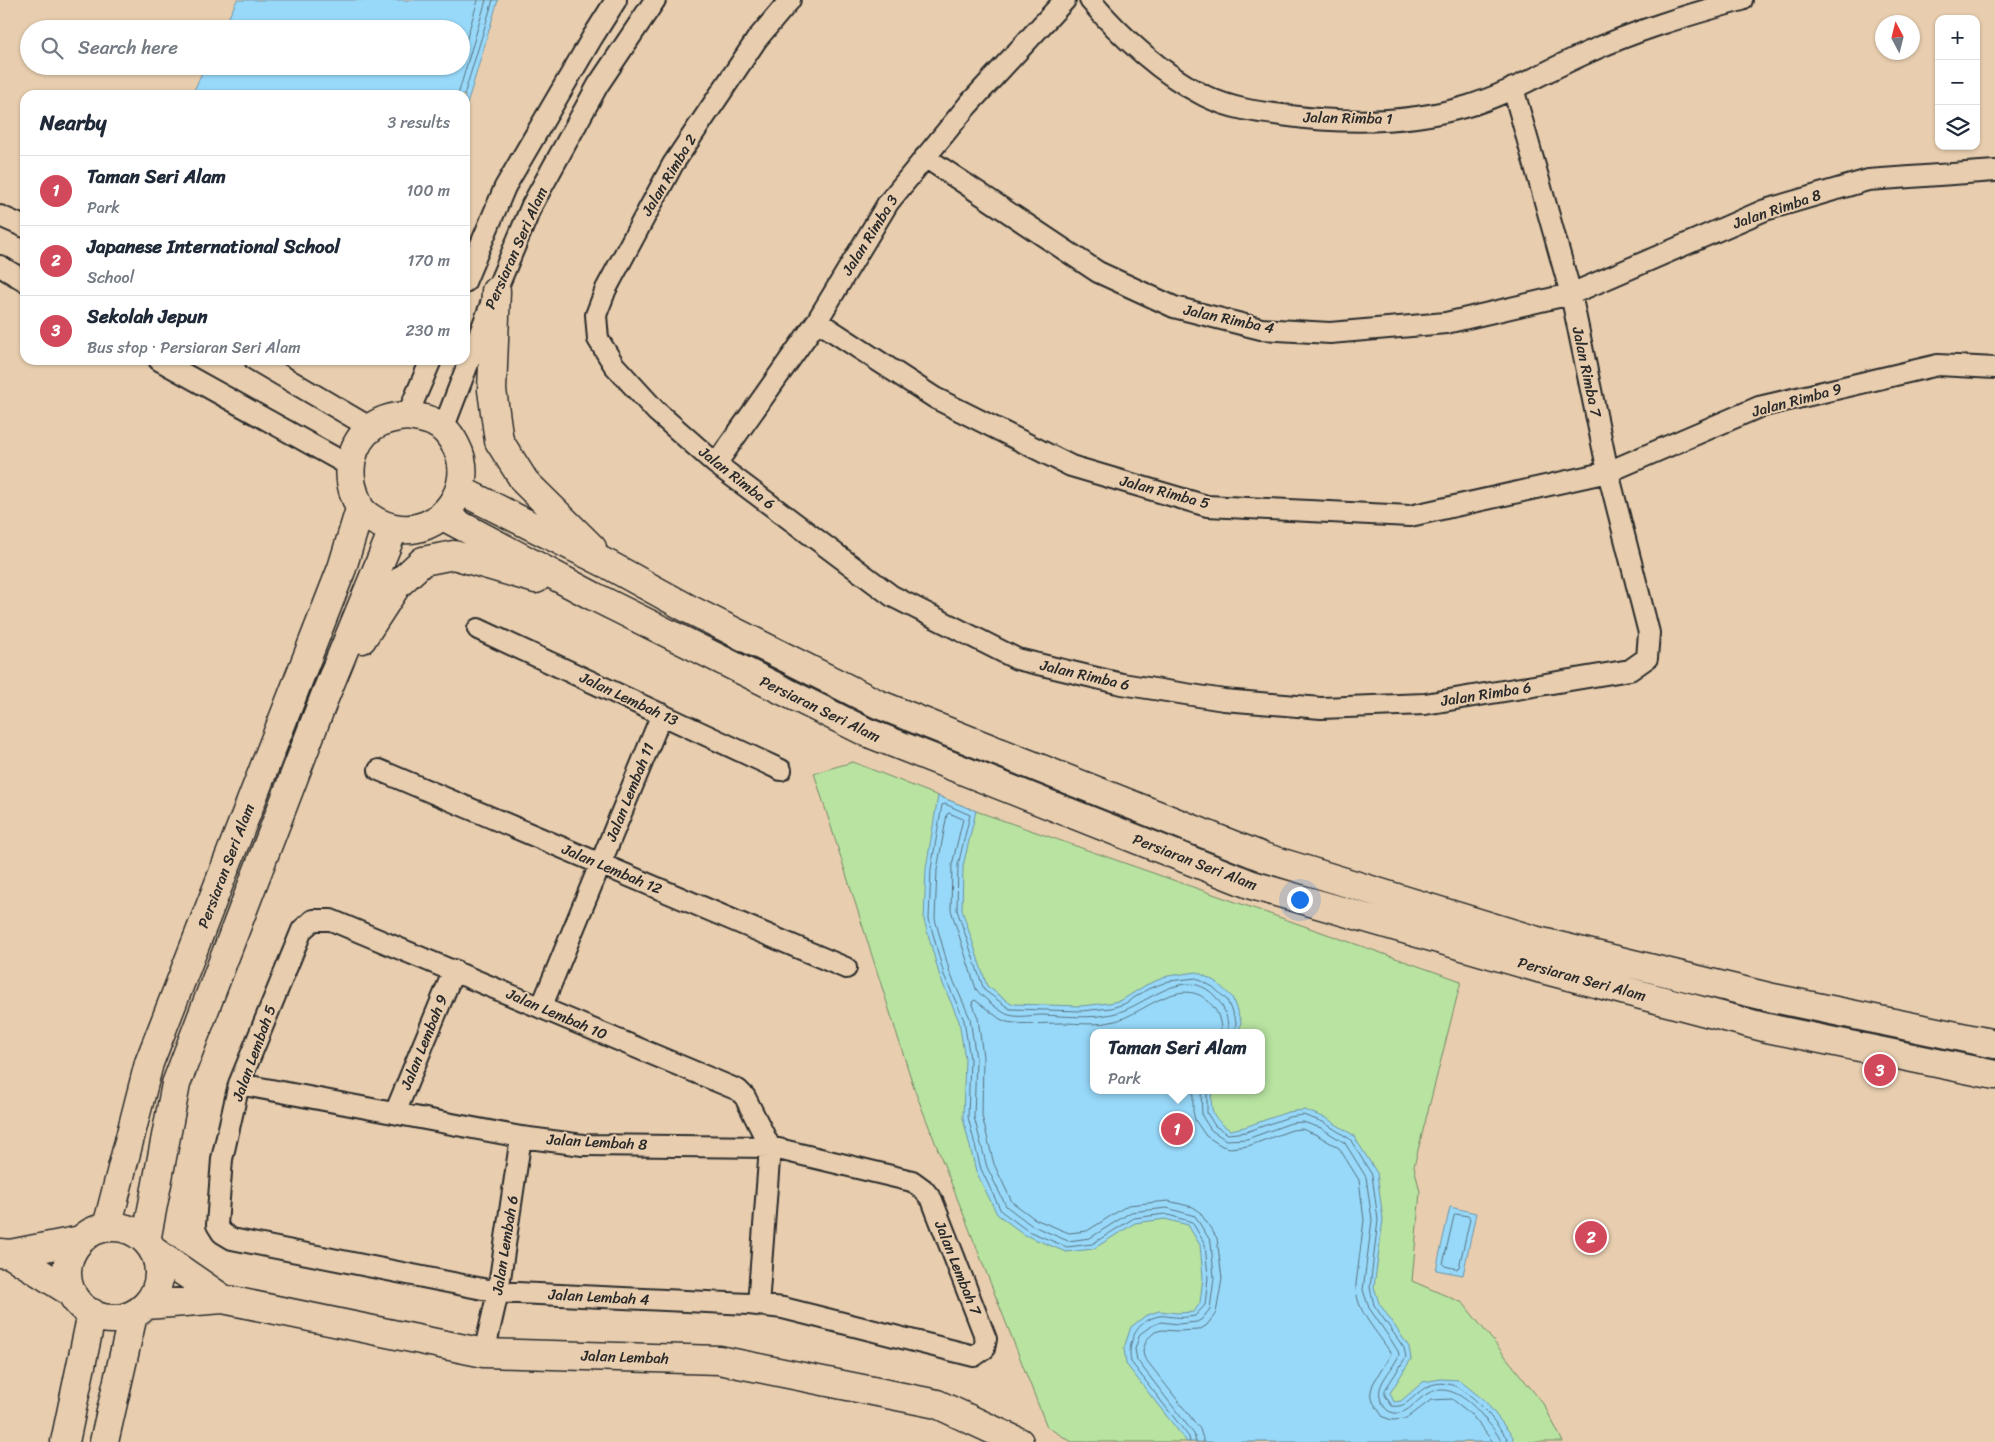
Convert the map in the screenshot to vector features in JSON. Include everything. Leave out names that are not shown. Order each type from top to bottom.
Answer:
[{"type":"street","points":[[470,270],[505,188],[616,0]]},
{"type":"street","name":"Persiaran Seri Alam","points":[[470,359],[532,205],[598,85],[655,0]]},
{"type":"street","name":"Jalan Rimba 2","points":[[614,365],[598,339],[596,329],[596,315],[606,289],[673,164],[757,39],[790,0]]},
{"type":"street","name":"Jalan Rimba 3","points":[[716,464],[817,321],[888,203],[968,105],[1065,0]]},
{"type":"street","name":"Jalan Rimba 1","points":[[1090,0],[1102,15],[1128,39],[1180,82],[1207,97],[1233,107],[1261,113],[1348,121],[1389,121],[1437,114],[1470,105],[1513,88],[1582,54],[1648,27],[1742,0]]},
{"type":"street","name":"Jalan Rimba 7","points":[[1513,88],[1571,294],[1608,472],[1649,633],[1647,658]]},
{"type":"street","name":"Jalan Rimba 4","points":[[925,157],[1098,272],[1174,307],[1261,329],[1330,332],[1446,324],[1571,294]]},
{"type":"street","name":"Jalan Rimba 8","points":[[1571,294],[1765,210],[1868,180],[1995,171]]},
{"type":"street","points":[[0,216],[20,224]]},
{"type":"street","points":[[0,266],[20,278]]},
{"type":"street","points":[[496,291],[492,390],[499,441],[525,482],[609,565]]},
{"type":"street","name":"Jalan Rimba 5","points":[[817,321],[935,398],[1071,466],[1207,506],[1410,516],[1608,472]]},
{"type":"street","points":[[168,365],[350,466]]},
{"type":"street","points":[[264,365],[371,428]]},
{"type":"street","points":[[407,416],[429,365]]},
{"type":"street","name":"Persiaran Seri Alam","points":[[443,430],[468,365]]},
{"type":"street","name":"Jalan Rimba 6","points":[[614,365],[656,411],[716,464],[892,596],[1017,659],[1122,684],[1224,700],[1321,708],[1425,704],[1630,670],[1647,658]]},
{"type":"street","name":"Jalan Rimba 9","points":[[1608,472],[1759,407],[1938,365],[1995,368]]},
{"type":"street","points":[[407,416],[434,422],[451,436],[462,456],[464,478],[457,499],[443,516],[423,526],[394,528],[374,520],[360,509],[352,488],[350,466],[356,445],[371,428],[390,417],[407,416]]},
{"type":"street","name":"Persiaran Seri Alam","points":[[460,490],[878,704],[1263,857],[1534,940],[1773,998],[1995,1044]]},
{"type":"street","name":"Persiaran Seri Alam","points":[[107,1228],[149,1063],[342,568],[360,509]]},
{"type":"street","name":"Persiaran Seri Alam","points":[[443,516],[593,596],[866,732],[1252,885],[1542,969],[1748,1023],[1995,1075]]},
{"type":"street","name":"Persiaran Seri Alam","points":[[151,1246],[176,1084],[325,696],[394,528]]},
{"type":"street","points":[[325,696],[397,585],[423,561],[454,555],[593,596]]},
{"type":"street","name":"Jalan Lembah 13","points":[[478,629],[780,770]]},
{"type":"street","name":"Jalan Lembah 11","points":[[541,1008],[662,714]]},
{"type":"street","name":"Jalan Lembah 12","points":[[378,770],[846,968]]},
{"type":"street","name":"Jalan Lembah 10","points":[[314,920],[331,920],[738,1090],[746,1097],[770,1147]]},
{"type":"street","name":"Jalan Lembah 5","points":[[217,1225],[222,1158],[239,1084],[302,930],[314,920]]},
{"type":"street","name":"Jalan Lembah 9","points":[[395,1114],[454,970]]},
{"type":"street","name":"Jalan Lembah 8","points":[[239,1084],[521,1137],[583,1145],[770,1147],[912,1180],[923,1189]]},
{"type":"street","name":"Jalan Lembah 6","points":[[484,1353],[498,1292],[521,1137]]},
{"type":"street","points":[[758,1305],[770,1147]]},
{"type":"street","name":"Jalan Lembah 7","points":[[923,1189],[932,1200],[986,1338],[984,1349]]},
{"type":"street","name":"Jalan Lembah 4","points":[[217,1225],[222,1233],[232,1238],[498,1292],[758,1305],[783,1308],[974,1356],[984,1349]]},
{"type":"street","points":[[107,1228],[121,1228],[135,1232],[151,1246],[159,1266],[159,1280],[154,1294],[139,1310],[120,1318],[106,1318],[92,1313],[80,1305],[72,1293],[68,1280],[68,1265],[73,1251],[81,1240],[93,1232],[107,1228]]},
{"type":"street","points":[[5,1254],[81,1240]]},
{"type":"street","name":"Jalan Lembah","points":[[151,1246],[223,1298]]},
{"type":"street","points":[[5,1254],[72,1293]]},
{"type":"street","name":"Jalan Lembah","points":[[139,1310],[223,1298],[484,1353],[719,1360],[937,1404],[1005,1439]]},
{"type":"street","points":[[104,1442],[139,1310]]},
{"type":"street","points":[[65,1442],[92,1313]]},
{"type":"green space","points":[[853,762],[976,811],[1461,981],[1414,1166],[1420,1192],[1412,1281],[1463,1303],[1544,1405],[1563,1442],[1072,1442],[1047,1427],[915,1091],[814,773]]},
{"type":"water","points":[[237,0],[498,0],[470,94],[470,90],[194,90],[201,75],[470,75],[470,20],[227,20]]},
{"type":"water","points":[[938,796],[976,811],[963,866],[962,910],[987,986],[1011,1004],[1081,1006],[1109,1003],[1122,1000],[1146,985],[1168,976],[1197,972],[1216,982],[1232,997],[1241,1022],[1240,1029],[1090,1029],[1090,1094],[1212,1094],[1212,1109],[1216,1118],[1230,1130],[1245,1127],[1288,1112],[1304,1110],[1326,1118],[1353,1135],[1377,1173],[1383,1220],[1374,1287],[1379,1303],[1409,1347],[1411,1359],[1390,1393],[1394,1402],[1401,1401],[1423,1382],[1441,1379],[1459,1380],[1485,1401],[1513,1437],[1512,1442],[1187,1442],[1126,1364],[1124,1348],[1131,1327],[1145,1316],[1159,1311],[1194,1312],[1200,1303],[1203,1277],[1200,1245],[1188,1225],[1165,1219],[1135,1223],[1093,1249],[1066,1252],[1025,1235],[997,1214],[976,1171],[963,1118],[965,1059],[959,1021],[940,977],[924,920],[926,869]]},
{"type":"water","points":[[1450,1207],[1476,1213],[1463,1275],[1436,1270]]},
{"type":"place","name":"Sekolah Jepun","points":[[1880,1070]]},
{"type":"place","name":"Taman Seri Alam","points":[[1177,1129]]},
{"type":"place","name":"Japanese International School","points":[[1591,1237]]}]
